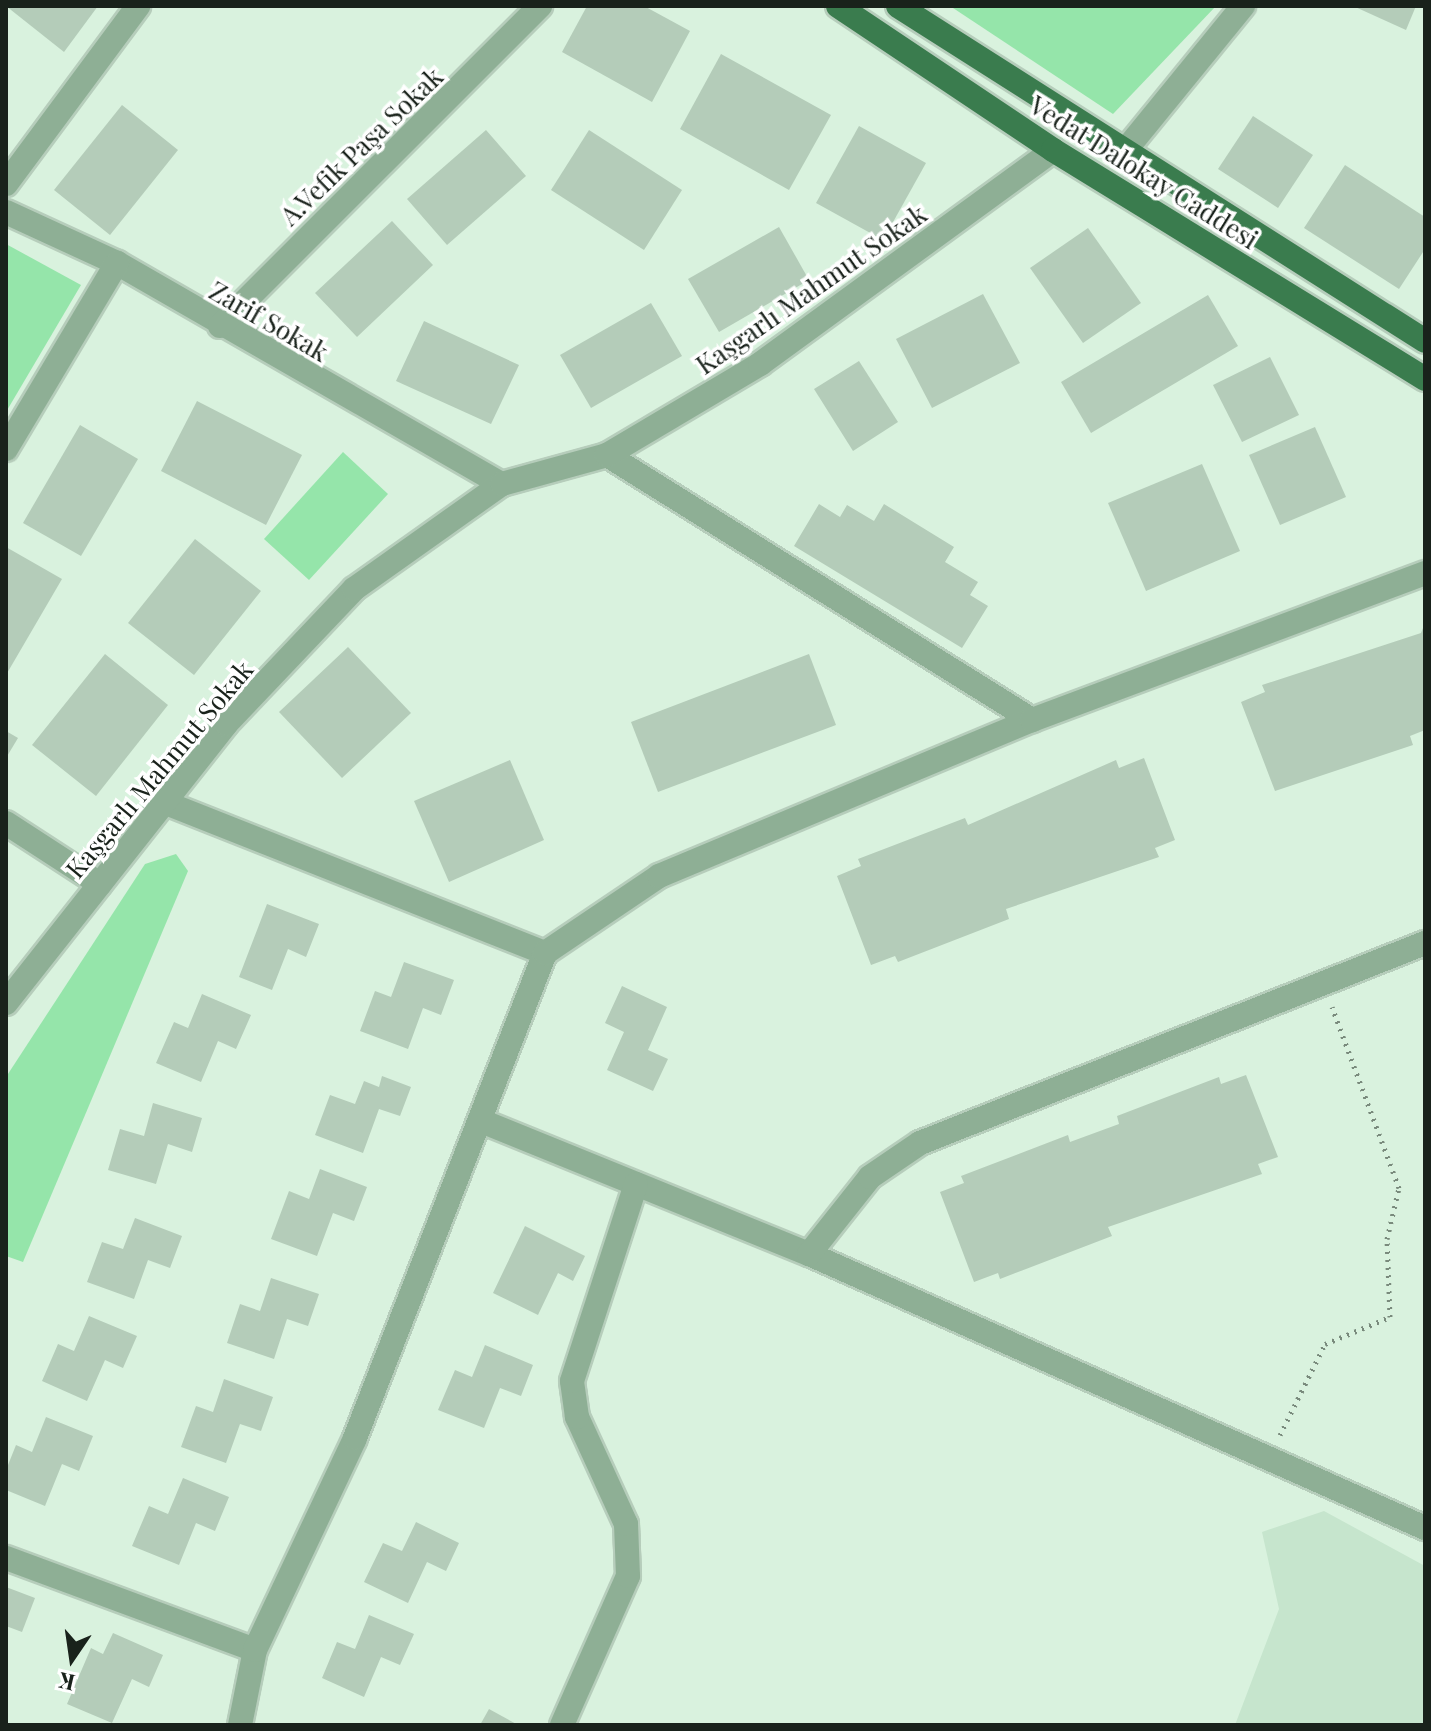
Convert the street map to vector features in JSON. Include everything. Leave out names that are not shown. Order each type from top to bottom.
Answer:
[{"type":"main road","name":"Vedat Dalokay Caddesi","points":[[838,6],[1053,150],[1425,379]]},
{"type":"main road","name":"Vedat Dalokay Caddesi","points":[[898,6],[1128,147],[1425,341]]},
{"type":"street","points":[[6,184],[138,6]]},
{"type":"street","name":"A.Vefik Paşa Sokak","points":[[220,326],[540,6]]},
{"type":"street","points":[[1128,147],[1243,6]]},
{"type":"street","name":"Kaşgarlı Mahmut Sokak","points":[[6,1003],[226,724],[354,589],[502,484],[607,455],[760,364],[1053,150]]},
{"type":"street","name":"Zarif Sokak","points":[[6,212],[117,263],[220,326],[502,484]]},
{"type":"street","points":[[6,449],[117,263]]},
{"type":"street","points":[[607,455],[1032,720]]},
{"type":"street","points":[[240,1725],[255,1650],[355,1438],[545,953],[659,876],[1032,720],[1424,573]]},
{"type":"street","points":[[166,803],[545,953]]},
{"type":"street","points":[[6,823],[100,884]]},
{"type":"street","points":[[809,1254],[870,1177],[920,1143],[1425,943]]},
{"type":"street","points":[[481,1121],[809,1254],[1425,1528]]},
{"type":"street","points":[[562,1725],[628,1576],[626,1524],[577,1417],[572,1381],[636,1184]]},
{"type":"street","points":[[6,1558],[255,1650]]},
{"type":"path","points":[[1280,1435],[1325,1344],[1390,1317],[1387,1239],[1399,1188],[1323,983]]},
{"type":"shaded area","points":[[1324,1511],[1425,1566],[1425,1725],[1235,1725],[1279,1609],[1262,1532]]},
{"type":"green space","points":[[950,6],[1216,6],[1113,114]]},
{"type":"green space","points":[[6,244],[81,285],[6,412]]},
{"type":"green space","points":[[343,452],[388,494],[309,580],[264,539]]},
{"type":"green space","points":[[176,854],[188,871],[23,1262],[6,1256],[6,1077],[145,864]]},
{"type":"building","points":[[6,6],[98,6],[64,52]]},
{"type":"building","points":[[587,6],[644,6],[690,31],[652,102],[562,52]]},
{"type":"building","points":[[1353,6],[1416,6],[1406,30]]},
{"type":"building","points":[[721,54],[831,115],[789,190],[680,129]]},
{"type":"building","points":[[122,105],[178,150],[110,235],[54,190]]},
{"type":"building","points":[[1253,116],[1313,155],[1278,208],[1218,169]]},
{"type":"building","points":[[859,126],[926,163],[883,240],[816,203]]},
{"type":"building","points":[[486,130],[526,176],[447,245],[407,199]]},
{"type":"building","points":[[589,130],[682,190],[644,250],[551,190]]},
{"type":"building","points":[[1345,165],[1425,217],[1425,249],[1399,289],[1304,228]]},
{"type":"building","points":[[392,221],[433,265],[357,337],[315,293]]},
{"type":"building","points":[[779,227],[809,280],[719,332],[688,279]]},
{"type":"building","points":[[1088,228],[1141,303],[1083,343],[1030,268]]},
{"type":"building","points":[[983,294],[1020,363],[932,408],[896,339]]},
{"type":"building","points":[[1208,295],[1238,346],[1091,433],[1061,382]]},
{"type":"building","points":[[651,303],[682,356],[591,408],[560,355]]},
{"type":"building","points":[[424,321],[519,365],[491,424],[396,381]]},
{"type":"building","points":[[1270,357],[1299,415],[1242,442],[1213,385]]},
{"type":"building","points":[[859,361],[898,422],[853,451],[814,389]]},
{"type":"building","points":[[197,401],[302,455],[266,525],[161,471]]},
{"type":"building","points":[[80,425],[138,459],[81,556],[23,523]]},
{"type":"building","points":[[1315,427],[1346,497],[1280,525],[1249,455]]},
{"type":"building","points":[[1202,464],[1240,551],[1146,591],[1108,503]]},
{"type":"building","points":[[819,504],[840,517],[847,505],[874,521],[884,504],[954,547],[945,562],[978,582],[970,595],[988,606],[962,648],[794,546]]},
{"type":"building","points":[[195,539],[261,591],[194,675],[128,623]]},
{"type":"building","points":[[6,547],[62,579],[6,675]]},
{"type":"building","points":[[1425,623],[1425,730],[1410,736],[1413,745],[1275,791],[1241,702],[1265,692],[1262,685],[1421,633]]},
{"type":"building","points":[[348,647],[411,713],[342,778],[279,712]]},
{"type":"building","points":[[105,654],[168,705],[96,796],[32,745]]},
{"type":"building","points":[[809,654],[836,725],[658,792],[631,722]]},
{"type":"building","points":[[6,731],[18,738],[6,758]]},
{"type":"building","points":[[1144,758],[1175,840],[1155,848],[1159,857],[1006,909],[1009,919],[898,962],[895,956],[871,965],[837,876],[861,866],[858,859],[965,818],[968,825],[1116,760],[1119,768]]},
{"type":"building","points":[[510,760],[544,840],[449,882],[414,801]]},
{"type":"building","points":[[267,904],[319,924],[306,957],[288,949],[272,990],[239,977]]},
{"type":"building","points":[[404,962],[454,980],[441,1015],[423,1008],[408,1049],[360,1031],[375,991],[391,997]]},
{"type":"building","points":[[622,986],[667,1007],[648,1050],[668,1059],[653,1091],[607,1070],[624,1032],[605,1023]]},
{"type":"building","points":[[202,994],[251,1015],[236,1049],[218,1041],[201,1082],[156,1063],[174,1022],[188,1028]]},
{"type":"building","points":[[1246,1075],[1278,1157],[1258,1164],[1262,1174],[1108,1227],[1112,1236],[1000,1279],[998,1273],[974,1282],[940,1192],[964,1183],[961,1176],[1068,1135],[1070,1142],[1119,1124],[1117,1116],[1219,1077],[1221,1084]]},
{"type":"building","points":[[382,1076],[411,1087],[400,1116],[379,1109],[363,1153],[315,1135],[330,1095],[355,1104],[364,1081],[379,1087]]},
{"type":"building","points":[[153,1103],[202,1118],[192,1152],[168,1144],[156,1184],[108,1170],[120,1129],[144,1136]]},
{"type":"building","points":[[320,1169],[367,1187],[354,1221],[333,1213],[317,1256],[271,1239],[289,1191],[309,1199]]},
{"type":"building","points":[[135,1218],[182,1236],[170,1268],[148,1260],[134,1299],[87,1282],[102,1242],[123,1249]]},
{"type":"building","points":[[525,1226],[585,1256],[573,1281],[558,1273],[538,1315],[493,1293]]},
{"type":"building","points":[[271,1278],[319,1294],[308,1326],[287,1319],[274,1359],[227,1343],[240,1304],[260,1311]]},
{"type":"building","points":[[89,1316],[137,1336],[123,1368],[105,1360],[87,1401],[42,1381],[58,1344],[74,1351]]},
{"type":"building","points":[[485,1345],[533,1365],[521,1396],[500,1388],[484,1428],[438,1410],[455,1370],[472,1377]]},
{"type":"building","points":[[224,1379],[273,1397],[261,1431],[240,1424],[226,1463],[181,1447],[196,1406],[213,1412]]},
{"type":"building","points":[[46,1417],[93,1436],[79,1471],[62,1464],[45,1506],[6,1490],[6,1470],[16,1445],[32,1452]]},
{"type":"building","points":[[183,1478],[229,1497],[215,1531],[196,1523],[179,1565],[132,1546],[149,1506],[168,1514]]},
{"type":"building","points":[[416,1522],[459,1543],[446,1571],[427,1562],[408,1603],[364,1582],[383,1543],[402,1551]]},
{"type":"building","points":[[6,1587],[35,1598],[22,1632],[6,1626]]},
{"type":"building","points":[[369,1615],[414,1634],[400,1665],[381,1657],[364,1697],[322,1678],[337,1642],[355,1649]]},
{"type":"building","points":[[113,1633],[163,1655],[149,1687],[132,1679],[112,1723],[67,1704],[91,1648],[103,1654]]},
{"type":"building","points":[[489,1709],[518,1725],[480,1725]]}]
